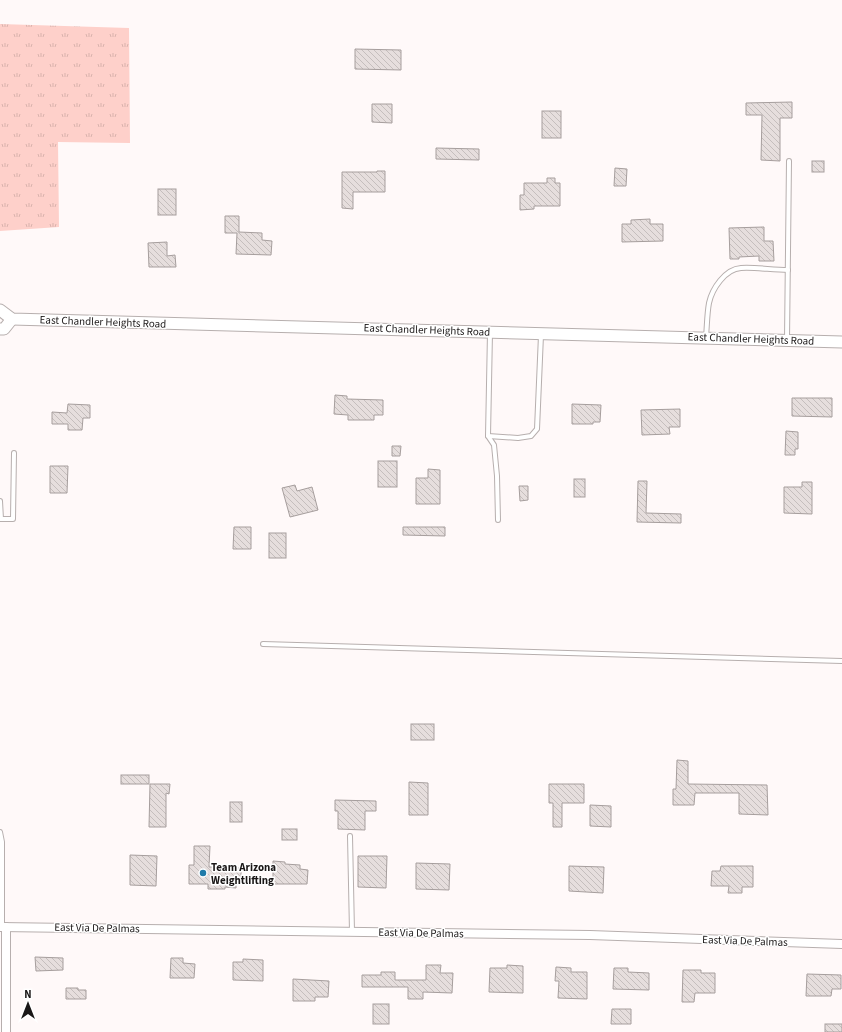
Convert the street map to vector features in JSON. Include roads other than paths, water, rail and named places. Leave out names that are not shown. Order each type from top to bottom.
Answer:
[{"type":"main road","points":[[0,310],[12,319],[4,328],[0,329]]},
{"type":"main road","name":"East Chandler Heights Road","points":[[12,319],[842,342]]},
{"type":"street","name":"East Via De Palmas","points":[[3,927],[590,935],[842,944]]},
{"type":"street","points":[[3,927],[6,1032]]},
{"type":"lane","points":[[787,340],[789,161]]},
{"type":"lane","points":[[706,338],[708,309],[711,298],[718,284],[729,272],[741,268],[788,270]]},
{"type":"lane","points":[[490,332],[488,436],[494,445],[497,476],[498,520]]},
{"type":"lane","points":[[488,436],[518,438],[531,436],[538,429],[541,333]]},
{"type":"lane","points":[[0,501],[0,519],[13,519],[14,453]]},
{"type":"lane","points":[[263,644],[842,661]]},
{"type":"lane","points":[[0,832],[2,842],[3,927]]},
{"type":"lane","points":[[350,836],[352,932]]},
{"type":"place","name":"Team Arizona Weightlifting","points":[[203,873]]}]
